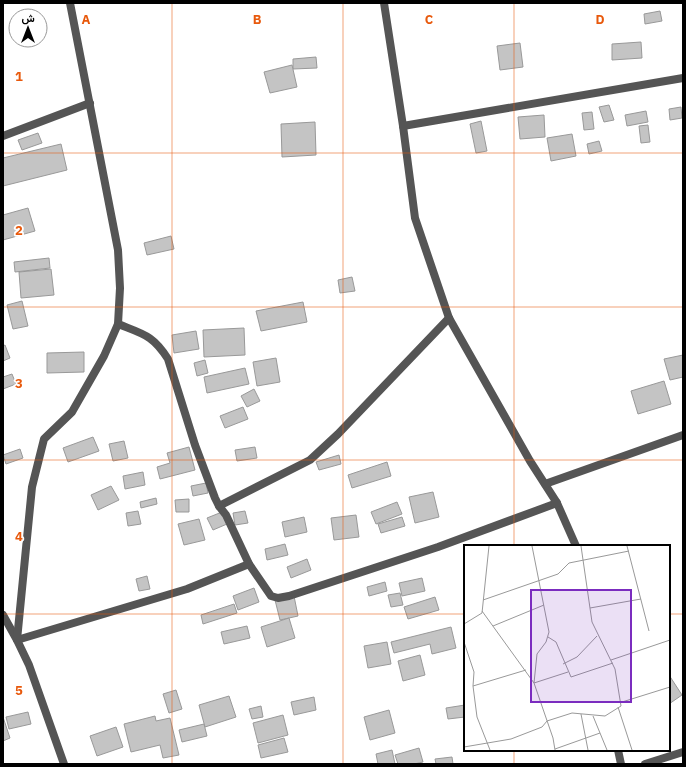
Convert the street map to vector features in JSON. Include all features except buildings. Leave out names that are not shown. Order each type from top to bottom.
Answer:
[{"type":"street","points":[[18,640],[32,487],[44,439],[72,412],[104,356],[118,324],[120,288],[118,250],[70,3]]},
{"type":"street","points":[[384,3],[404,126],[415,218],[449,318],[526,454],[558,503],[576,545]]},
{"type":"street","points":[[404,126],[683,78]]},
{"type":"street","points":[[3,136],[90,103]]},
{"type":"street","points":[[219,506],[310,460],[449,318]]},
{"type":"street","points":[[118,324],[149,336],[160,346],[168,359],[195,445],[219,506],[226,514],[249,564],[270,596],[278,598],[289,596],[438,547],[558,503]]},
{"type":"street","points":[[545,484],[683,435]]},
{"type":"street","points":[[18,640],[187,589],[249,564]]},
{"type":"street","points":[[3,615],[18,640],[29,665],[64,764]]},
{"type":"street","points":[[618,751],[621,764]]},
{"type":"street","points":[[645,764],[683,752]]}]
